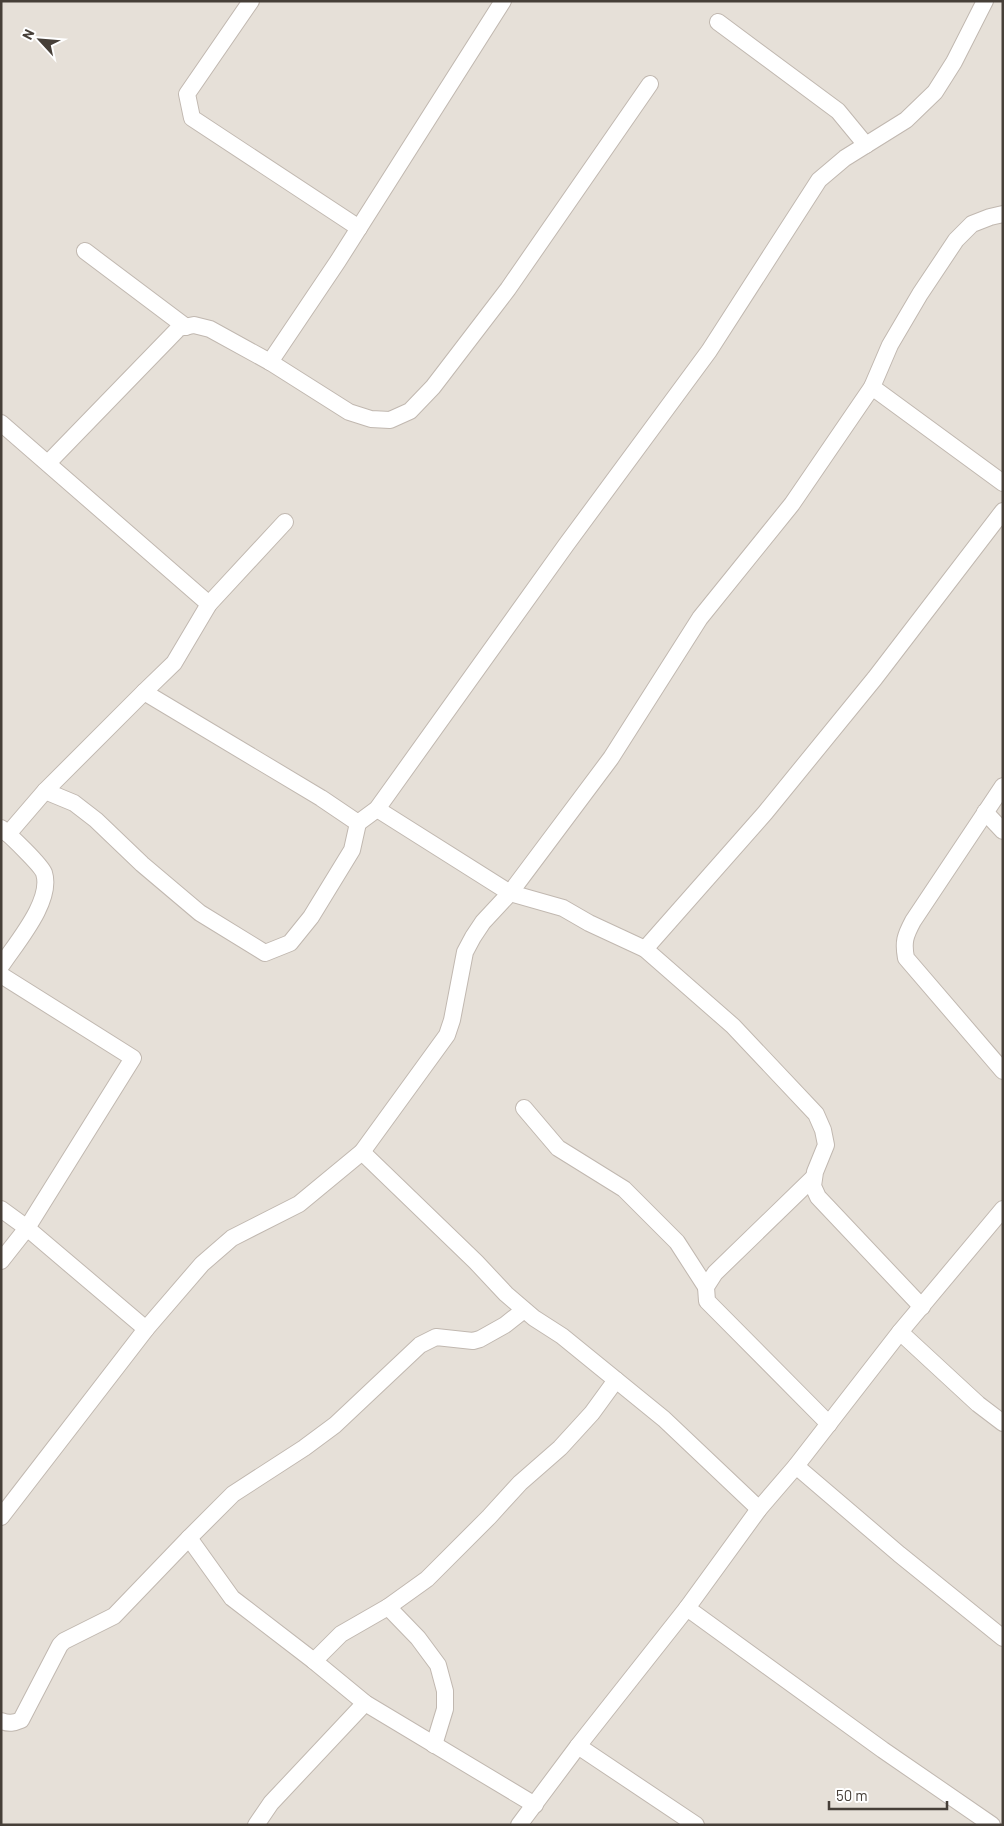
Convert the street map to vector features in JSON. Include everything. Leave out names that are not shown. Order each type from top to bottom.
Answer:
[{"type":"street","points":[[251,1],[187,94],[192,118],[359,228]]},
{"type":"street","points":[[270,362],[359,228],[503,1]]},
{"type":"street","points":[[45,791],[74,803],[96,820],[154,875],[200,913],[265,954],[290,943],[311,917],[352,850],[358,823],[377,809],[566,545],[709,351],[819,180],[845,158],[906,120],[936,92],[954,62],[985,1]]},
{"type":"street","points":[[718,22],[838,111],[866,145]]},
{"type":"street","points":[[48,463],[179,328],[194,325],[210,329],[270,362],[349,412],[370,419],[390,420],[410,411],[433,387],[508,289],[650,84]]},
{"type":"street","points":[[1,1517],[146,1328],[202,1264],[232,1238],[299,1204],[362,1152],[446,1034],[452,1020],[465,952],[483,922],[510,893],[611,758],[700,618],[792,504],[872,387],[890,345],[920,294],[956,240],[972,224],[1003,214]]},
{"type":"street","points":[[85,251],[186,327]]},
{"type":"street","points":[[872,387],[1003,483]]},
{"type":"street","points":[[1,423],[209,604]]},
{"type":"street","points":[[645,949],[765,813],[875,678],[1003,511]]},
{"type":"street","points":[[1,966],[40,907],[45,896],[46,883],[44,871],[5,831],[174,663],[209,604],[285,522]]},
{"type":"street","points":[[144,692],[321,798],[358,823]]},
{"type":"street","points":[[1003,786],[913,921],[905,937],[904,948],[906,958],[1003,1071]]},
{"type":"street","points":[[377,809],[510,893],[563,908],[589,923],[645,949],[733,1026],[816,1114],[823,1130],[826,1145],[814,1177],[813,1186],[818,1197],[922,1307]]},
{"type":"street","points":[[985,812],[1003,831]]},
{"type":"street","points":[[1,975],[133,1058],[27,1228],[1,1261]]},
{"type":"street","points":[[524,1108],[558,1148],[624,1189],[677,1242],[706,1287],[708,1301],[829,1424]]},
{"type":"street","points":[[362,1152],[476,1262],[506,1294],[524,1310],[562,1336],[664,1419],[760,1509]]},
{"type":"street","points":[[706,1287],[715,1273],[814,1177]]},
{"type":"street","points":[[1,1209],[27,1228],[146,1328]]},
{"type":"street","points":[[519,1825],[578,1746],[688,1608],[760,1509],[796,1466],[900,1332],[1003,1210]]},
{"type":"street","points":[[1,1721],[15,1723],[21,1720],[60,1645],[70,1637],[96,1627],[114,1616],[234,1494],[304,1448],[335,1425],[420,1345],[436,1337],[480,1340],[505,1325],[524,1310]]},
{"type":"street","points":[[900,1332],[978,1404],[1003,1423]]},
{"type":"street","points":[[314,1661],[341,1634],[388,1607],[427,1579],[520,1483],[560,1448],[592,1413],[616,1380]]},
{"type":"street","points":[[796,1466],[1003,1638]]},
{"type":"street","points":[[189,1538],[232,1598],[365,1703],[535,1805]]},
{"type":"street","points":[[388,1607],[418,1638],[438,1666],[445,1691],[445,1709],[434,1745]]},
{"type":"street","points":[[688,1608],[882,1750],[992,1825]]},
{"type":"street","points":[[256,1825],[271,1804],[365,1703]]},
{"type":"street","points":[[578,1746],[696,1825]]},
{"type":"shaded area","points":[[1,1],[1003,1],[1003,1825],[1,1825]]}]
